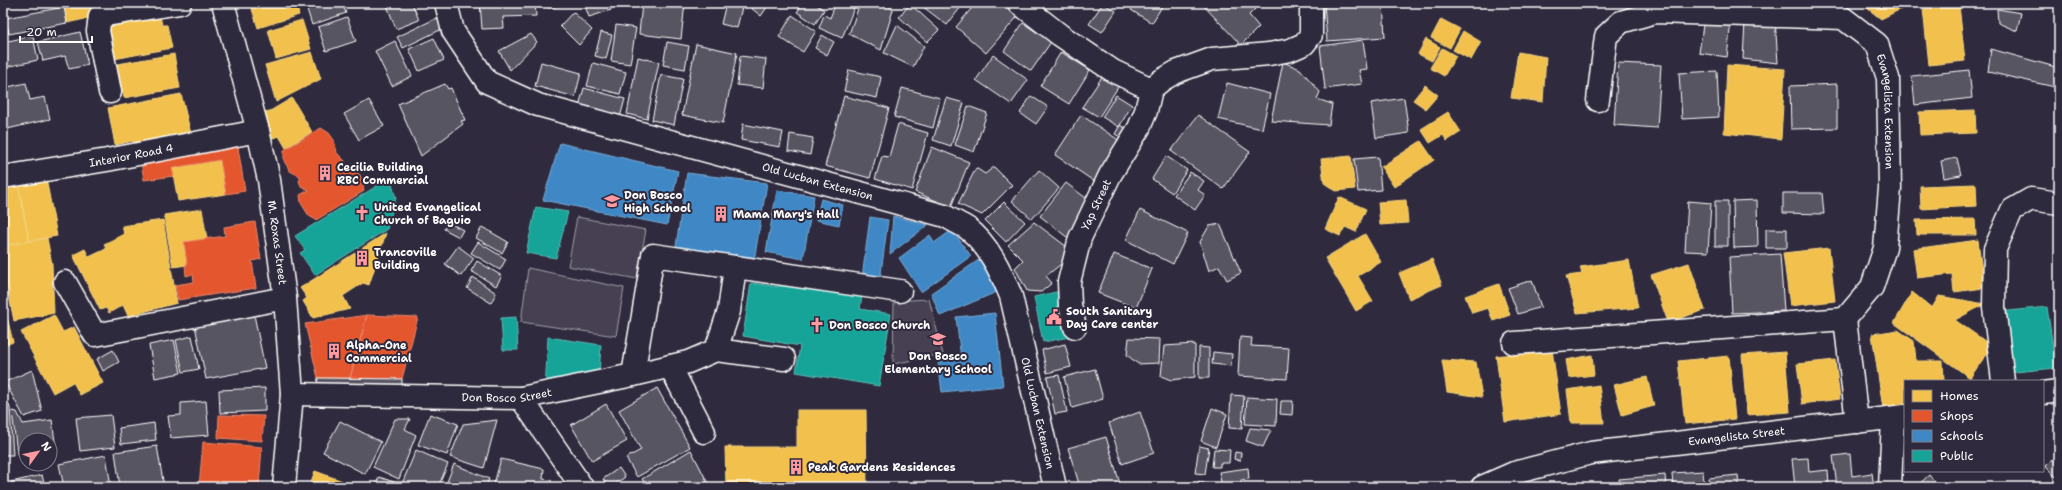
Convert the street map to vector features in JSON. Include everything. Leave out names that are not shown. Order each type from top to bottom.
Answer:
[{"type":"street","points":[[110,92],[98,31],[100,16],[180,3]]},
{"type":"street","name":"M. Roxas Street","points":[[223,3],[258,131],[269,180],[285,298],[292,394],[284,487]]},
{"type":"street","name":"Old Lucban Extension","points":[[446,3],[453,31],[487,82],[538,106],[945,216],[968,229],[989,251],[1012,296],[1055,487]]},
{"type":"street","points":[[1019,3],[1060,35],[1113,71],[1151,89],[1162,80],[1176,72],[1212,59],[1269,54],[1290,50],[1304,44],[1311,35],[1312,3]]},
{"type":"street","name":"Evangelista Extension","points":[[1598,100],[1606,36],[1621,22],[1655,12],[1843,18],[1877,44],[1888,78],[1890,188],[1885,248],[1872,287],[1845,319]]},
{"type":"street","name":"Yap Street","points":[[1074,327],[1070,305],[1069,282],[1080,238],[1110,175],[1139,128],[1146,111],[1151,89]]},
{"type":"street","name":"Interior Road 4","points":[[3,177],[107,160],[258,131]]},
{"type":"street","points":[[2003,380],[1994,307],[1995,249],[2012,210],[2031,199],[2059,203]]},
{"type":"street","points":[[633,375],[653,255],[900,291]]},
{"type":"street","points":[[735,267],[730,311],[716,350],[784,359]]},
{"type":"street","points":[[64,282],[95,335],[285,298]]},
{"type":"street","points":[[1514,343],[1845,319],[1857,422]]},
{"type":"street","name":"Don Bosco Street","points":[[292,394],[521,398],[688,362],[716,350]]},
{"type":"street","points":[[670,366],[704,432]]},
{"type":"street","points":[[2044,393],[2059,390]]},
{"type":"street","points":[[521,398],[582,487]]},
{"type":"street","name":"Evangelista Street","points":[[1482,487],[1514,480],[1591,453],[1899,417],[1890,487]]},
{"type":"shaded area","points":[[577,217],[646,230],[637,279],[568,266]]},
{"type":"shaded area","points":[[528,268],[624,288],[616,336],[521,322]]},
{"type":"shaded area","points":[[929,299],[943,354],[893,364],[894,301]]},
{"type":"building: Homes","points":[[63,3],[91,3],[94,17],[67,23]]},
{"type":"building: Homes","points":[[250,3],[296,3],[299,15],[258,28]]},
{"type":"building: Homes","points":[[1871,3],[1913,3],[1881,19],[1867,8]]},
{"type":"building: Homes","points":[[1959,5],[1965,61],[1929,65],[1923,9]]},
{"type":"building: Homes","points":[[159,12],[162,25],[167,25],[172,48],[114,59],[107,22]]},
{"type":"building: Homes","points":[[1441,19],[1460,29],[1450,48],[1431,38]]},
{"type":"building: Homes","points":[[302,20],[311,49],[276,59],[268,30]]},
{"type":"building: Homes","points":[[1463,31],[1481,42],[1471,60],[1453,50]]},
{"type":"building: Homes","points":[[1426,39],[1440,47],[1432,61],[1418,54]]},
{"type":"building: Homes","points":[[1442,48],[1456,56],[1444,76],[1430,68]]},
{"type":"building: Homes","points":[[312,52],[321,79],[276,102],[265,65]]},
{"type":"building: Homes","points":[[1518,52],[1546,57],[1543,102],[1511,98]]},
{"type":"building: Homes","points":[[174,54],[180,88],[124,98],[122,89],[117,90],[112,65]]},
{"type":"building: Homes","points":[[1727,65],[1785,69],[1781,139],[1724,133]]},
{"type":"building: Homes","points":[[1425,85],[1438,95],[1426,109],[1413,100]]},
{"type":"building: Homes","points":[[181,94],[191,134],[134,146],[133,141],[115,145],[108,108]]},
{"type":"building: Homes","points":[[292,98],[312,132],[286,148],[279,136],[270,139],[264,112],[270,111]]},
{"type":"building: Homes","points":[[1975,110],[1976,133],[1920,135],[1919,112]]},
{"type":"building: Homes","points":[[1448,112],[1461,132],[1447,141],[1443,135],[1430,143],[1421,129]]},
{"type":"building: Homes","points":[[1421,141],[1434,160],[1394,187],[1381,167]]},
{"type":"building: Homes","points":[[1351,156],[1355,189],[1336,191],[1324,183],[1321,159]]},
{"type":"building: Homes","points":[[220,160],[226,194],[178,201],[172,168]]},
{"type":"building: Homes","points":[[46,178],[57,236],[29,241],[18,184]]},
{"type":"building: Homes","points":[[18,184],[29,241],[3,246],[3,187]]},
{"type":"building: Homes","points":[[1976,184],[1977,206],[1921,209],[1920,186]]},
{"type":"building: Homes","points":[[1339,197],[1366,209],[1356,232],[1345,227],[1340,236],[1325,229]]},
{"type":"building: Homes","points":[[1406,200],[1408,223],[1380,225],[1378,202]]},
{"type":"building: Homes","points":[[202,209],[207,239],[184,242],[187,265],[173,267],[164,215]]},
{"type":"building: Homes","points":[[1975,219],[1976,235],[1917,235],[1916,220]]},
{"type":"building: Homes","points":[[163,220],[177,303],[128,316],[123,305],[109,313],[106,308],[100,310],[73,255],[85,249],[89,257],[106,249],[104,244],[124,234],[122,226]]},
{"type":"building: Homes","name":"Trancoville Building","points":[[386,233],[369,285],[363,283],[343,296],[350,309],[313,318],[303,301],[307,298],[300,288]]},
{"type":"building: Homes","points":[[1365,234],[1381,262],[1358,276],[1373,301],[1356,311],[1325,258]]},
{"type":"building: Homes","points":[[47,238],[52,264],[54,313],[14,321],[3,267],[3,246]]},
{"type":"building: Homes","points":[[1978,240],[1984,288],[1954,292],[1952,274],[1917,278],[1913,249]]},
{"type":"building: Homes","points":[[1829,248],[1835,301],[1790,306],[1783,253]]},
{"type":"building: Homes","points":[[1432,259],[1442,285],[1409,299],[1399,273]]},
{"type":"building: Homes","points":[[1629,260],[1638,308],[1577,313],[1566,276],[1582,274],[1580,267]]},
{"type":"building: Homes","points":[[1689,263],[1705,310],[1668,322],[1651,275]]},
{"type":"building: Homes","points":[[1499,284],[1510,315],[1493,321],[1488,308],[1472,313],[1465,296]]},
{"type":"building: Homes","points":[[1912,292],[1932,308],[1939,296],[1985,304],[1955,320],[1992,346],[1970,378],[1894,323]]},
{"type":"building: Homes","points":[[5,309],[13,342],[3,346],[3,310]]},
{"type":"building: Homes","points":[[54,315],[63,332],[74,327],[103,383],[80,395],[73,382],[53,393],[21,332]]},
{"type":"building: Homes","points":[[1898,330],[1914,341],[1916,361],[1943,361],[1944,380],[1904,380],[1904,407],[1883,409],[1872,334]]},
{"type":"building: Homes","points":[[1552,349],[1561,414],[1505,422],[1496,356]]},
{"type":"building: Homes","points":[[1785,352],[1790,412],[1747,415],[1742,355]]},
{"type":"building: Homes","points":[[1592,355],[1594,375],[1569,378],[1566,360]]},
{"type":"building: Homes","points":[[1729,356],[1735,419],[1685,424],[1678,361]]},
{"type":"building: Homes","points":[[1442,360],[1476,362],[1482,397],[1447,392]]},
{"type":"building: Homes","points":[[1835,360],[1840,399],[1802,404],[1797,364]]},
{"type":"building: Homes","points":[[1647,377],[1654,406],[1622,415],[1614,385]]},
{"type":"building: Homes","points":[[1599,385],[1604,423],[1571,423],[1567,390]]},
{"type":"building: Homes","name":"Peak Gardens Residences","points":[[797,410],[866,410],[867,487],[726,487],[725,447],[797,447]]},
{"type":"building: Homes","points":[[315,471],[359,487],[309,487]]},
{"type":"building: Shops","name":"Cecilia Building RBC Commercial","points":[[321,128],[329,133],[334,140],[337,153],[345,161],[346,168],[349,166],[360,175],[364,191],[316,220],[309,216],[301,203],[300,195],[309,190],[301,186],[299,181],[301,177],[290,171],[284,161],[284,150]]},
{"type":"building: Shops","points":[[237,141],[245,191],[226,194],[220,160],[172,168],[174,176],[144,180],[140,156]]},
{"type":"building: Shops","points":[[255,222],[261,259],[252,261],[256,288],[178,300],[175,285],[194,282],[193,274],[186,276],[185,265],[187,265],[184,242],[225,236],[224,227]]},
{"type":"building: Shops","points":[[367,315],[418,317],[402,379],[350,378]]},
{"type":"building: Shops","name":"Alpha-One Commercial","points":[[367,315],[350,378],[318,378],[305,324]]},
{"type":"building: Shops","points":[[219,415],[264,416],[262,441],[218,438]]},
{"type":"building: Shops","points":[[203,442],[262,447],[259,487],[199,487]]},
{"type":"building: Schools","points":[[560,143],[678,171],[667,225],[543,200]]},
{"type":"building: Schools","name":"Mama Mary's Hall","points":[[687,173],[767,183],[754,261],[676,246]]},
{"type":"building: Schools","points":[[777,190],[814,196],[803,259],[766,252]]},
{"type":"building: Schools","points":[[821,199],[843,205],[839,225],[816,220]]},
{"type":"building: Schools","points":[[893,216],[928,225],[890,254]]},
{"type":"building: Schools","points":[[870,217],[888,220],[880,281],[862,278]]},
{"type":"building: Schools","points":[[952,230],[971,256],[921,292],[899,258],[930,235],[934,243]]},
{"type":"building: Schools","points":[[980,259],[999,291],[940,316],[931,293]]},
{"type":"building: Schools","points":[[995,313],[1003,386],[942,392],[938,362],[961,359],[956,317]]},
{"type":"building: Public","name":"United Evangelical Church of Baguio","points":[[390,178],[396,198],[387,229],[315,275],[300,253],[305,250],[295,236]]},
{"type":"building: Public","points":[[536,207],[568,212],[556,258],[526,253]]},
{"type":"building: Public","name":"Don Bosco Church","points":[[782,276],[863,289],[860,309],[891,314],[879,386],[796,372],[800,346],[743,336],[751,283],[779,287]]},
{"type":"building: Public","name":"South Sanitary Day Care center","points":[[1065,290],[1075,336],[1043,342],[1034,297]]},
{"type":"building: Public","points":[[2047,307],[2056,368],[2005,373],[1999,312]]},
{"type":"building: Public","points":[[516,317],[518,350],[503,350],[501,318]]},
{"type":"building: Public","points":[[548,337],[601,345],[599,376],[545,390]]},
{"type":"building: Other","points":[[305,3],[342,3],[346,13],[312,25]]},
{"type":"building: Other","points":[[386,3],[412,3],[419,20],[396,29]]},
{"type":"building: Other","points":[[480,3],[535,3],[536,16],[503,17],[504,28],[482,29]]},
{"type":"building: Other","points":[[547,3],[570,3],[570,4],[548,8]]},
{"type":"building: Other","points":[[584,3],[608,3],[611,10],[589,17]]},
{"type":"building: Other","points":[[642,3],[685,3],[681,39],[639,34]]},
{"type":"building: Other","points":[[726,3],[742,7],[737,28],[721,24]]},
{"type":"building: Other","points":[[745,3],[770,3],[761,16]]},
{"type":"building: Other","points":[[803,3],[814,3],[824,10],[815,24],[797,12]]},
{"type":"building: Other","points":[[836,3],[856,3],[842,38],[819,28],[824,15],[830,18]]},
{"type":"building: Other","points":[[860,3],[885,3],[893,10],[881,50],[849,34]]},
{"type":"building: Other","points":[[918,3],[964,3],[947,25]]},
{"type":"building: Other","points":[[976,3],[1003,3],[1018,16],[986,53],[956,27]]},
{"type":"building: Other","points":[[1103,3],[1116,11],[1102,32],[1089,24]]},
{"type":"building: Other","points":[[1135,3],[1164,3],[1152,23],[1131,10]]},
{"type":"building: Other","points":[[1201,3],[1261,3],[1249,15],[1259,27],[1241,45]]},
{"type":"building: Other","points":[[1324,3],[1383,3],[1385,37],[1327,41]]},
{"type":"building: Other","points":[[910,4],[939,30],[927,42],[899,17]]},
{"type":"building: Other","points":[[3,6],[8,33],[3,34]]},
{"type":"building: Other","points":[[64,7],[67,23],[9,34],[6,18]]},
{"type":"building: Other","points":[[1997,9],[2021,13],[2017,31],[1998,23]]},
{"type":"building: Other","points":[[573,12],[592,30],[579,45],[560,26]]},
{"type":"building: Other","points":[[792,15],[816,31],[803,52],[779,37]]},
{"type":"building: Other","points":[[347,17],[356,41],[326,51],[318,27]]},
{"type":"building: Other","points":[[437,18],[442,29],[403,48],[397,37]]},
{"type":"building: Other","points":[[1704,18],[1731,21],[1727,57],[1699,53]]},
{"type":"building: Other","points":[[1775,19],[1778,63],[1743,59],[1745,21]]},
{"type":"building: Other","points":[[1023,23],[1051,42],[1031,71],[1004,51]]},
{"type":"building: Other","points":[[616,25],[636,28],[630,64],[611,61]]},
{"type":"building: Other","points":[[897,25],[924,46],[913,67],[884,53]]},
{"type":"building: Other","points":[[80,32],[88,65],[69,69],[65,56],[43,61],[38,42]]},
{"type":"building: Other","points":[[601,32],[612,35],[606,59],[595,56]]},
{"type":"building: Other","points":[[531,34],[537,42],[510,70],[499,51]]},
{"type":"building: Other","points":[[822,35],[834,42],[827,55],[815,48]]},
{"type":"building: Other","points":[[33,36],[38,60],[6,67],[3,42]]},
{"type":"building: Other","points":[[434,38],[444,60],[419,71],[409,49]]},
{"type":"building: Other","points":[[1363,40],[1367,69],[1359,70],[1362,84],[1325,89],[1320,46]]},
{"type":"building: Other","points":[[395,41],[412,76],[392,86],[375,51]]},
{"type":"building: Other","points":[[667,42],[689,46],[685,69],[663,65]]},
{"type":"building: Other","points":[[696,44],[737,53],[723,123],[682,115]]},
{"type":"building: Other","points":[[1991,49],[2059,68],[2059,88],[1988,72]]},
{"type":"building: Other","points":[[1061,52],[1090,70],[1069,104],[1040,86]]},
{"type":"building: Other","points":[[993,55],[1028,80],[1011,104],[976,80]]},
{"type":"building: Other","points":[[740,56],[766,59],[763,88],[737,85]]},
{"type":"building: Other","points":[[638,57],[659,62],[647,119],[627,114]]},
{"type":"building: Other","points":[[541,62],[581,73],[575,97],[535,86]]},
{"type":"building: Other","points":[[1283,62],[1300,69],[1320,92],[1317,99],[1332,104],[1329,125],[1271,121]]},
{"type":"building: Other","points":[[593,63],[626,72],[620,94],[587,86]]},
{"type":"building: Other","points":[[1618,63],[1661,65],[1657,128],[1614,125]]},
{"type":"building: Other","points":[[849,70],[881,77],[877,98],[844,91]]},
{"type":"building: Other","points":[[1969,70],[1972,98],[1915,105],[1912,76]]},
{"type":"building: Other","points":[[1717,71],[1719,117],[1682,119],[1679,73]]},
{"type":"building: Other","points":[[1104,74],[1120,84],[1099,117],[1082,107]]},
{"type":"building: Other","points":[[661,75],[683,79],[674,125],[652,120]]},
{"type":"building: Other","points":[[26,83],[30,100],[45,97],[50,119],[3,130],[3,88]]},
{"type":"building: Other","points":[[1227,83],[1270,94],[1262,129],[1218,119]]},
{"type":"building: Other","points":[[445,84],[448,89],[451,88],[465,120],[461,121],[463,124],[421,156],[398,104]]},
{"type":"building: Other","points":[[1837,84],[1837,128],[1791,129],[1790,86]]},
{"type":"building: Other","points":[[584,88],[625,99],[619,121],[578,110]]},
{"type":"building: Other","points":[[902,88],[940,98],[933,128],[894,117]]},
{"type":"building: Other","points":[[1116,95],[1132,105],[1119,127],[1102,117]]},
{"type":"building: Other","points":[[844,96],[889,108],[870,178],[825,166]]},
{"type":"building: Other","points":[[1031,96],[1048,107],[1036,124],[1020,113]]},
{"type":"building: Other","points":[[946,98],[964,103],[951,146],[933,140]]},
{"type":"building: Other","points":[[1404,98],[1409,133],[1376,138],[1371,103]]},
{"type":"building: Other","points":[[369,100],[384,126],[359,140],[344,114]]},
{"type":"building: Other","points":[[968,106],[987,113],[974,152],[955,145]]},
{"type":"building: Other","points":[[1081,115],[1120,141],[1098,184],[1055,155]]},
{"type":"building: Other","points":[[1198,115],[1250,152],[1223,189],[1171,151]]},
{"type":"building: Other","points":[[743,124],[783,132],[780,147],[741,140]]},
{"type":"building: Other","points":[[898,124],[928,133],[912,190],[875,179],[882,156],[889,157]]},
{"type":"building: Other","points":[[1120,125],[1135,134],[1130,143],[1115,134]]},
{"type":"building: Other","points":[[790,134],[813,138],[810,155],[788,151]]},
{"type":"building: Other","points":[[932,147],[969,162],[951,207],[915,192]]},
{"type":"building: Other","points":[[1166,156],[1187,170],[1172,193],[1152,179]]},
{"type":"building: Other","points":[[1378,157],[1381,190],[1358,192],[1354,159]]},
{"type":"building: Other","points":[[1957,158],[1961,175],[1944,178],[1941,161]]},
{"type":"building: Other","points":[[994,167],[1012,185],[982,215],[958,204],[976,168],[985,174]]},
{"type":"building: Other","points":[[1039,170],[1059,188],[1032,219],[1012,201]]},
{"type":"building: Other","points":[[1190,172],[1204,181],[1198,190],[1205,195],[1195,210],[1174,195]]},
{"type":"building: Other","points":[[1066,183],[1094,204],[1068,238],[1040,216]]},
{"type":"building: Other","points":[[1783,193],[1822,193],[1824,214],[1783,213]]},
{"type":"building: Other","points":[[1757,200],[1758,247],[1734,248],[1733,201]]},
{"type":"building: Other","points":[[1688,201],[1711,203],[1708,252],[1685,251]]},
{"type":"building: Other","points":[[1715,201],[1728,201],[1728,246],[1715,246]]},
{"type":"building: Other","points":[[1004,202],[1025,222],[1006,242],[985,221]]},
{"type":"building: Other","points":[[1140,210],[1188,233],[1173,264],[1126,240]]},
{"type":"building: Other","points":[[448,222],[463,230],[459,237],[444,229]]},
{"type":"building: Other","points":[[1034,222],[1075,253],[1046,276],[1052,283],[1041,292],[1027,291],[1015,268],[1023,260],[1008,245]]},
{"type":"building: Other","points":[[1220,224],[1241,273],[1227,280],[1219,266],[1209,271],[1200,242],[1209,226]]},
{"type":"building: Other","points":[[482,227],[508,242],[502,253],[476,238]]},
{"type":"building: Other","points":[[1766,229],[1787,229],[1787,248],[1766,248]]},
{"type":"building: Other","points":[[478,242],[506,259],[500,270],[471,253]]},
{"type":"building: Other","points":[[458,246],[474,258],[461,276],[445,264]]},
{"type":"building: Other","points":[[1114,254],[1152,269],[1136,308],[1098,293]]},
{"type":"building: Other","points":[[1780,254],[1784,311],[1732,313],[1729,257]]},
{"type":"building: Other","points":[[477,261],[502,276],[496,286],[471,271]]},
{"type":"building: Other","points":[[473,277],[496,293],[491,303],[467,288]]},
{"type":"building: Other","points":[[1532,280],[1541,307],[1518,314],[1508,288]]},
{"type":"building: Other","points":[[253,310],[265,368],[206,379],[194,321]]},
{"type":"building: Other","points":[[192,336],[199,369],[183,372],[176,340]]},
{"type":"building: Other","points":[[1240,337],[1252,338],[1251,346],[1289,348],[1287,379],[1238,376]]},
{"type":"building: Other","points":[[1129,338],[1160,339],[1159,363],[1138,364],[1127,355]]},
{"type":"building: Other","points":[[174,340],[181,373],[155,378],[149,345]]},
{"type":"building: Other","points":[[1065,344],[1071,367],[1047,373],[1042,350]]},
{"type":"building: Other","points":[[1195,344],[1195,377],[1171,380],[1161,376],[1164,346]]},
{"type":"building: Other","points":[[1199,347],[1209,348],[1209,378],[1199,378]]},
{"type":"building: Other","points":[[113,350],[119,362],[103,371],[97,359]]},
{"type":"building: Other","points":[[1213,352],[1232,354],[1231,366],[1212,364]]},
{"type":"building: Other","points":[[1095,369],[1103,399],[1072,408],[1064,377]]},
{"type":"building: Other","points":[[32,370],[42,411],[24,417],[5,382]]},
{"type":"building: Other","points":[[1059,375],[1067,412],[1055,414],[1047,377]]},
{"type":"building: Other","points":[[318,378],[402,379],[402,386],[317,385]]},
{"type":"building: Other","points":[[265,388],[265,411],[220,413],[219,390]]},
{"type":"building: Other","points":[[657,388],[690,447],[637,477],[626,458],[641,450],[619,410]]},
{"type":"building: Other","points":[[3,390],[10,408],[13,455],[3,455]]},
{"type":"building: Other","points":[[1231,395],[1244,396],[1242,429],[1229,428]]},
{"type":"building: Other","points":[[1247,397],[1277,399],[1276,426],[1245,424]]},
{"type":"building: Other","points":[[206,401],[209,435],[171,438],[168,416],[181,415],[181,403]]},
{"type":"building: Other","points":[[1281,401],[1293,401],[1292,415],[1280,414]]},
{"type":"building: Other","points":[[606,404],[627,441],[592,461],[571,425]]},
{"type":"building: Other","points":[[1212,408],[1227,414],[1216,447],[1201,441]]},
{"type":"building: Other","points":[[12,411],[17,412],[23,424],[52,420],[54,432],[18,432],[17,454]]},
{"type":"building: Other","points":[[1140,412],[1154,453],[1122,464],[1109,423]]},
{"type":"building: Other","points":[[430,414],[458,424],[447,455],[418,445]]},
{"type":"building: Other","points":[[111,415],[115,447],[80,451],[76,418]]},
{"type":"building: Other","points":[[395,419],[410,419],[405,429],[416,435],[399,479],[373,467]]},
{"type":"building: Other","points":[[497,420],[484,468],[450,457],[463,424]]},
{"type":"building: Other","points":[[340,421],[381,442],[365,474],[323,452]]},
{"type":"building: Other","points":[[154,423],[156,440],[121,444],[119,428]]},
{"type":"building: Other","points":[[1250,428],[1271,430],[1263,447],[1246,441]]},
{"type":"building: Other","points":[[1106,437],[1121,487],[1080,487],[1068,448]]},
{"type":"building: Other","points":[[157,446],[164,487],[120,487],[115,452]]},
{"type":"building: Other","points":[[1199,446],[1209,448],[1205,474],[1195,473]]},
{"type":"building: Other","points":[[1214,449],[1230,450],[1229,463],[1220,463],[1220,467],[1212,467]]},
{"type":"building: Other","points":[[416,450],[448,464],[438,487],[401,486]]},
{"type":"building: Other","points":[[691,450],[710,487],[647,487],[642,479]]},
{"type":"building: Other","points":[[1235,452],[1241,453],[1240,461],[1234,459]]},
{"type":"building: Other","points":[[1850,454],[1852,476],[1872,473],[1874,487],[1837,487],[1833,456]]},
{"type":"building: Other","points":[[106,455],[111,487],[64,487],[59,464]]},
{"type":"building: Other","points":[[1808,458],[1809,472],[1828,470],[1829,487],[1795,487],[1792,459]]},
{"type":"building: Other","points":[[501,459],[544,469],[543,479],[551,480],[552,487],[493,487]]},
{"type":"building: Other","points":[[2052,459],[2059,465],[2059,474],[2056,477],[2045,466]]},
{"type":"building: Other","points":[[454,464],[489,479],[486,487],[445,487]]},
{"type":"building: Other","points":[[619,468],[625,477],[611,487],[608,487],[603,479]]},
{"type":"building: Other","points":[[1248,468],[1249,479],[1241,480],[1242,487],[1222,487],[1219,472]]},
{"type":"building: Other","points":[[1703,471],[1704,487],[1673,487],[1672,473]]},
{"type":"building: Other","points":[[42,475],[45,487],[12,487],[11,482]]},
{"type":"building: Other","points":[[1665,475],[1666,487],[1620,487],[1619,479]]},
{"type":"building: Other","points":[[1738,475],[1739,487],[1710,487],[1709,478]]},
{"type":"building: Other","points":[[1929,475],[1939,487],[1916,487]]},
{"type":"building: Other","points":[[379,477],[397,483],[396,487],[375,487]]},
{"type":"building: Other","points":[[1199,481],[1211,486],[1211,487],[1197,487]]},
{"type":"place","name":"Cecilia Building RBC Commercial","points":[[325,173]]},
{"type":"place","name":"Don Bosco High School","points":[[612,201]]},
{"type":"place","name":"United Evangelical Church of Baguio","points":[[362,213]]},
{"type":"place","name":"Mama Mary's Hall","points":[[721,214]]},
{"type":"place","name":"Trancoville Building","points":[[362,258]]},
{"type":"place","name":"South Sanitary Day Care center","points":[[1054,317]]},
{"type":"place","name":"Don Bosco Church","points":[[817,325]]},
{"type":"place","name":"Don Bosco Elementary School","points":[[938,339]]},
{"type":"place","name":"Alpha-One Commercial","points":[[334,351]]},
{"type":"place","name":"Peak Gardens Residences","points":[[796,467]]}]
